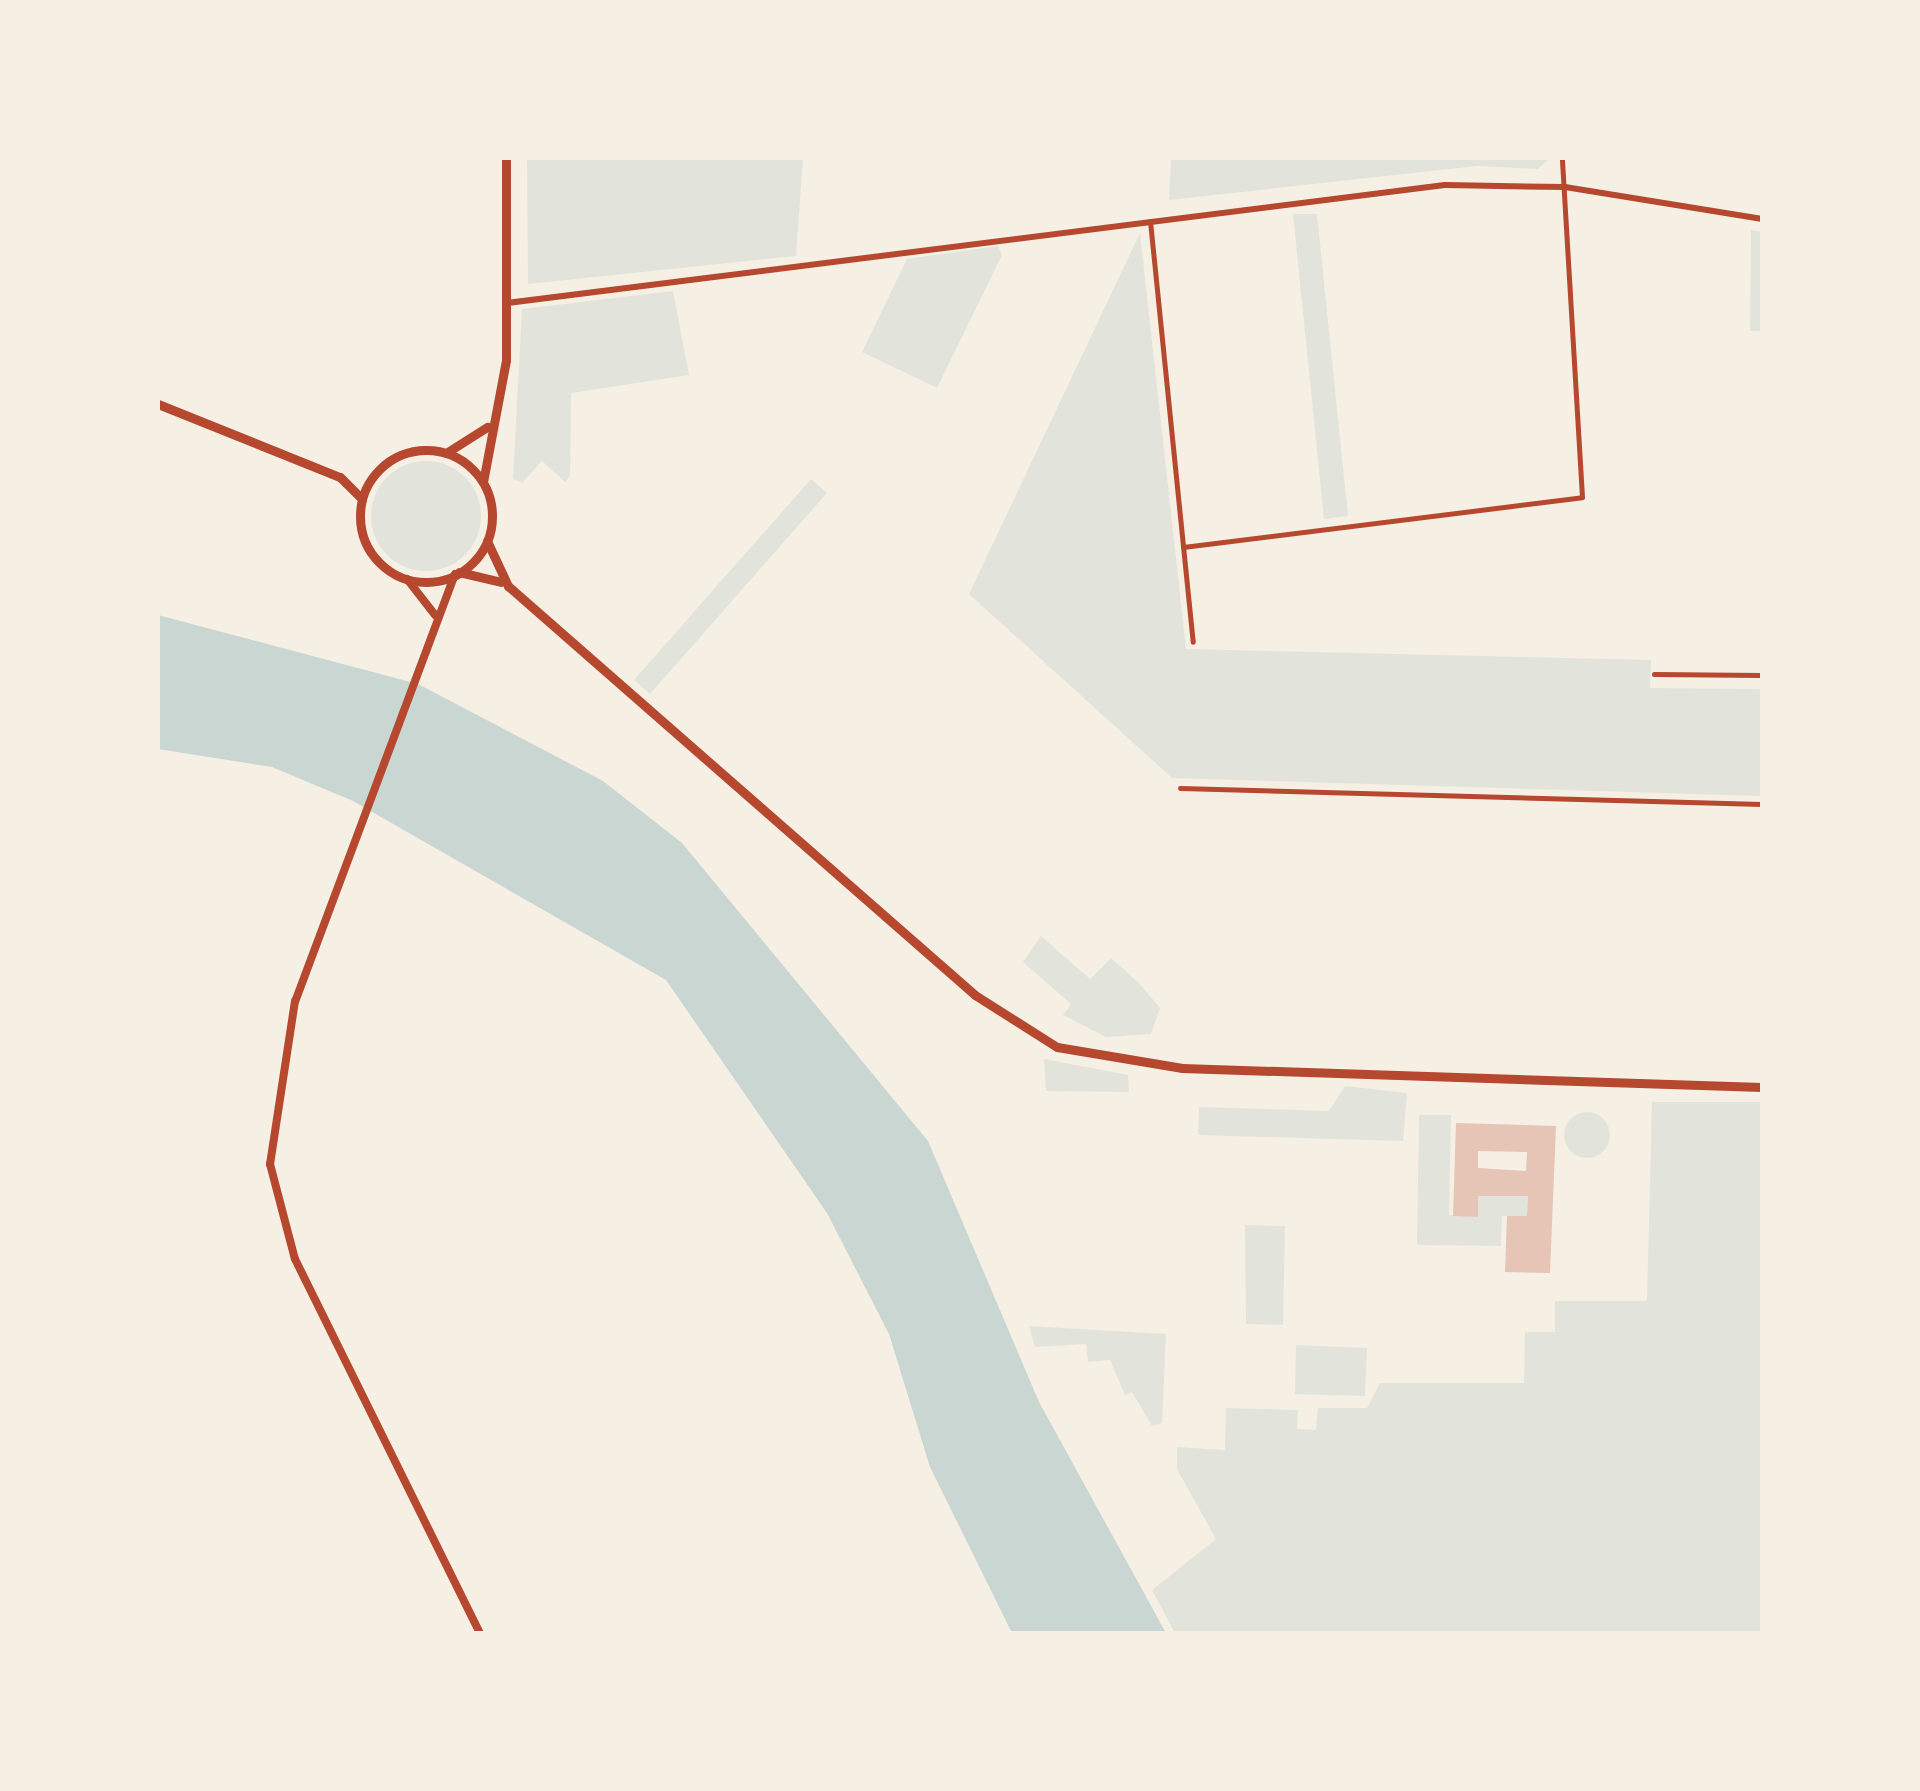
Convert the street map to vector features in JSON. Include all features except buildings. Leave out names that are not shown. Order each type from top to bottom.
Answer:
[{"type":"main road","points":[[506,158],[506,303],[483,484],[487,541],[508,586],[898,932],[991,1008],[1057,1047],[1182,1068],[1762,1087]]},
{"type":"main road","points":[[158,404],[340,476],[362,498],[364,538],[407,579],[436,620]]},
{"type":"main road","points":[[362,498],[397,456],[446,453],[473,442],[493,416]]},
{"type":"main road","points":[[446,453],[483,484]]},
{"type":"main road","points":[[480,1634],[308,1288],[271,1186],[287,1028],[351,850],[426,663],[436,620],[457,573],[487,541]]},
{"type":"main road","points":[[407,579],[457,573],[508,586]]},
{"type":"street","points":[[1184,547],[1582,497],[1562,158]]},
{"type":"street","points":[[506,303],[1446,185],[1565,187],[1762,220]]},
{"type":"street","points":[[1150,221],[1193,642]]},
{"type":"street","points":[[1654,674],[1762,675]]},
{"type":"street","points":[[1180,788],[1762,804]]},
{"type":"shaded area","points":[[527,158],[803,158],[796,256],[528,284]]},
{"type":"shaded area","points":[[1171,158],[1549,159],[1538,169],[1477,166],[1169,200]]},
{"type":"shaded area","points":[[1293,214],[1317,214],[1348,516],[1324,519]]},
{"type":"shaded area","points":[[1751,230],[1762,232],[1762,331],[1750,331]]},
{"type":"shaded area","points":[[1140,233],[1186,649],[1651,660],[1650,688],[1762,689],[1762,796],[1172,778],[969,594]]},
{"type":"shaded area","points":[[998,246],[1002,255],[937,388],[862,352],[907,259]]},
{"type":"shaded area","points":[[673,291],[689,375],[571,393],[570,476],[565,482],[542,461],[522,483],[513,479],[522,309]]},
{"type":"shaded area","points":[[426,461],[447,465],[465,477],[477,495],[481,516],[477,537],[465,555],[447,567],[426,571],[405,567],[387,555],[375,537],[371,516],[375,495],[387,477],[405,465]]},
{"type":"shaded area","points":[[811,479],[827,493],[650,694],[634,680]]},
{"type":"shaded area","points":[[158,615],[418,684],[603,781],[682,843],[928,1141],[1039,1402],[1166,1633],[1012,1633],[930,1467],[889,1334],[827,1213],[666,980],[353,801],[272,767],[158,749]]},
{"type":"shaded area","points":[[1041,936],[1090,979],[1111,958],[1138,982],[1160,1008],[1151,1034],[1106,1037],[1063,1015],[1071,1004],[1023,962]]},
{"type":"shaded area","points":[[1044,1059],[1128,1075],[1129,1092],[1046,1091]]},
{"type":"shaded area","points":[[1345,1086],[1407,1093],[1403,1141],[1198,1135],[1199,1107],[1329,1111]]},
{"type":"shaded area","points":[[1652,1102],[1762,1102],[1762,1633],[1175,1633],[1152,1590],[1216,1539],[1177,1469],[1177,1447],[1225,1450],[1226,1408],[1298,1410],[1297,1429],[1316,1430],[1318,1408],[1367,1408],[1380,1383],[1524,1383],[1525,1332],[1555,1332],[1555,1301],[1647,1301]]},
{"type":"shaded area","points":[[1587,1112],[1603,1119],[1610,1135],[1603,1151],[1587,1158],[1571,1151],[1564,1135],[1571,1119]]},
{"type":"shaded area","points":[[1419,1115],[1451,1115],[1449,1215],[1477,1217],[1478,1196],[1528,1196],[1527,1216],[1502,1216],[1501,1246],[1417,1245]]},
{"type":"shaded area","points":[[1245,1225],[1285,1226],[1283,1325],[1246,1324]]},
{"type":"shaded area","points":[[1029,1326],[1166,1334],[1162,1423],[1152,1426],[1132,1392],[1125,1395],[1110,1360],[1088,1362],[1086,1344],[1035,1347]]},
{"type":"shaded area","points":[[1296,1345],[1367,1348],[1365,1396],[1295,1394]]}]
